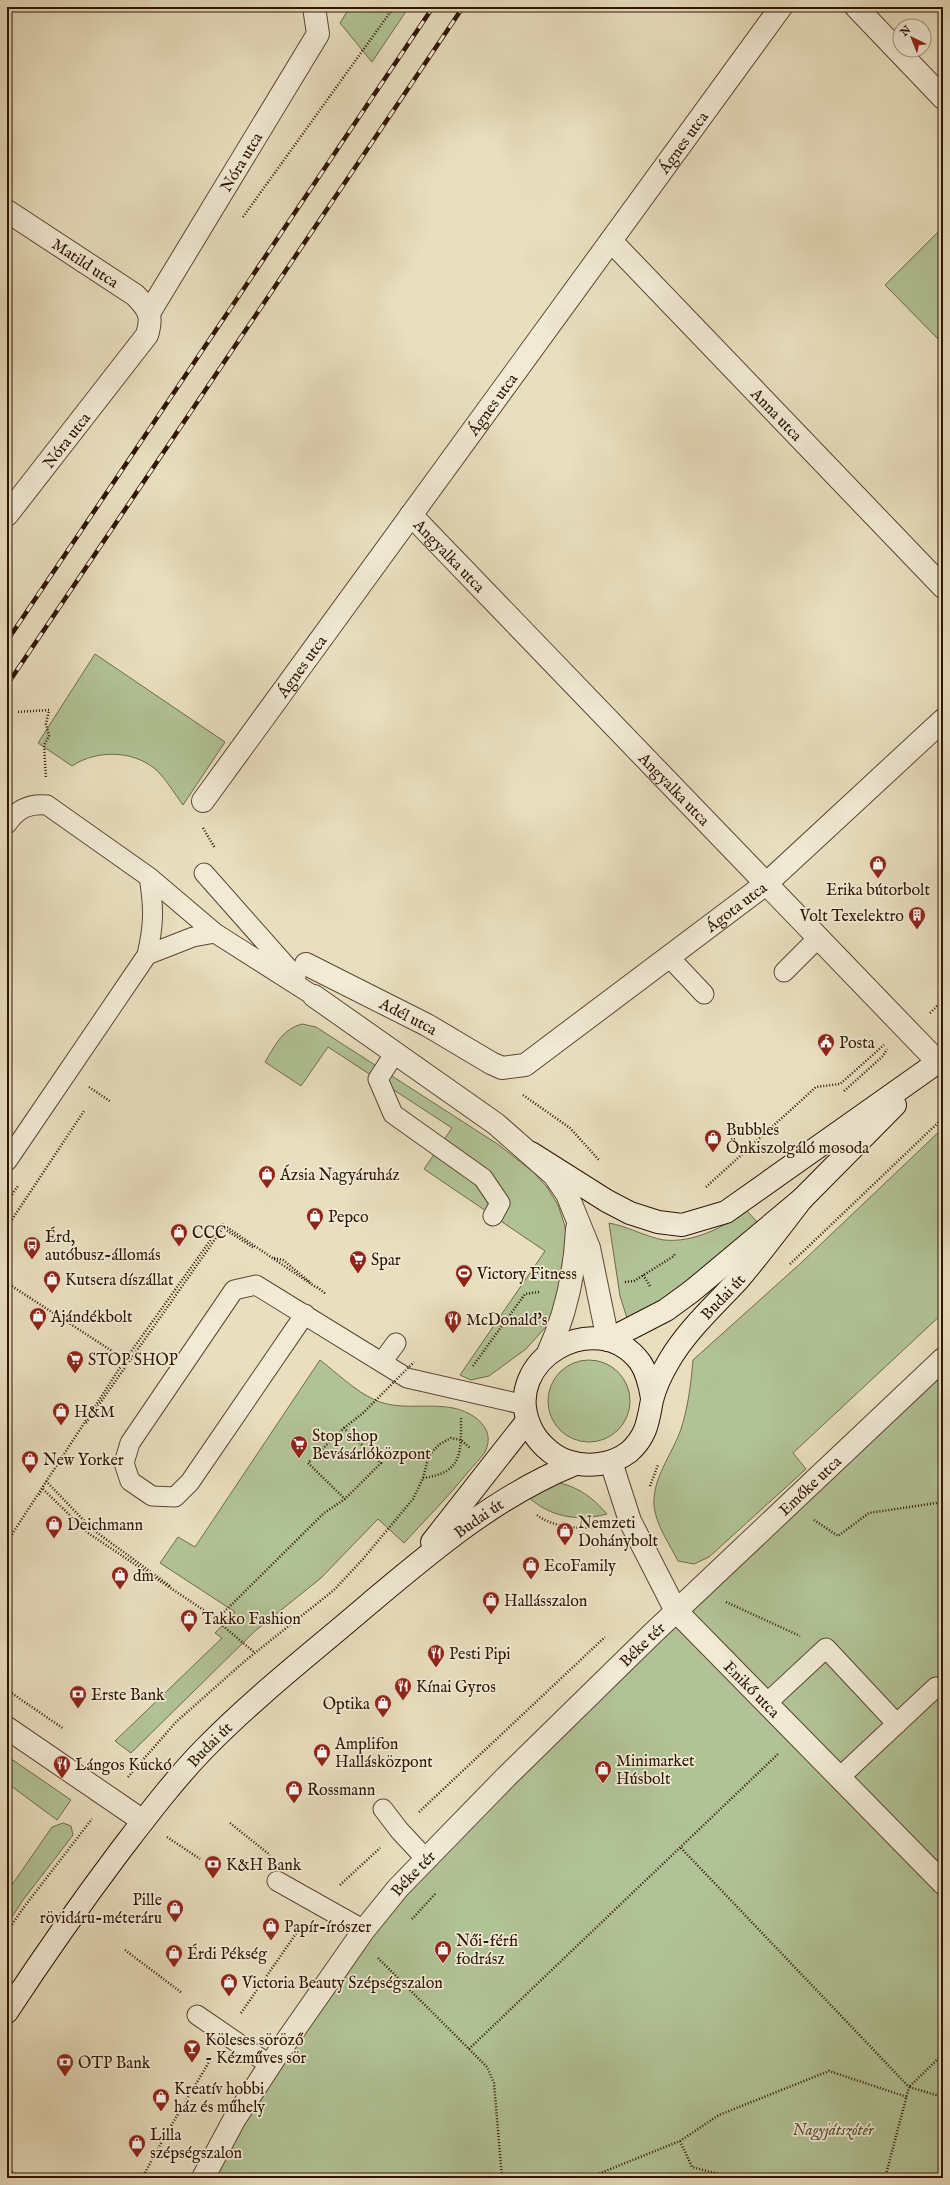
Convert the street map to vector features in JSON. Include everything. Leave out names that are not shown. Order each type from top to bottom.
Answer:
[{"type":"street","name":"Nóra utca","points":[[7,515],[147,335],[150,319],[318,34],[314,7]]},
{"type":"street","name":"Ágnes utca","points":[[203,801],[781,7]]},
{"type":"street","points":[[856,7],[943,98]]},
{"type":"street","name":"Matild utca","points":[[7,211],[135,296],[150,319]]},
{"type":"street","name":"Anna utca","points":[[610,241],[943,587]]},
{"type":"street","name":"Angyalka utca","points":[[411,516],[819,937],[941,1059]]},
{"type":"street","name":"Ágota utca","points":[[514,1068],[524,1065],[767,883],[943,720]]},
{"type":"street","name":"Adél utca","points":[[306,964],[427,1025],[491,1063],[502,1068],[514,1068]]},
{"type":"street","points":[[314,996],[496,1124],[531,1152],[607,1201],[630,1213],[658,1222],[682,1225],[726,1212],[941,1059]]},
{"type":"street","name":"Budai út","points":[[608,1340],[666,1310],[692,1291],[802,1199],[941,1059]]},
{"type":"street","points":[[531,1152],[554,1175],[567,1194],[589,1248],[608,1340]]},
{"type":"street","name":"Budai út","points":[[652,1398],[669,1361],[690,1334],[740,1277],[802,1199]]},
{"type":"street","points":[[548,1353],[560,1326],[576,1262],[577,1220]]},
{"type":"street","name":"Budai út","points":[[583,1339],[608,1340],[626,1349],[640,1362],[648,1378],[652,1398],[650,1418],[642,1436],[628,1452],[611,1462],[593,1465],[575,1464],[558,1458],[534,1435],[526,1413],[527,1385],[535,1368],[548,1353],[564,1343],[583,1339]]},
{"type":"street","name":"Emőke utca","points":[[676,1611],[943,1359]]},
{"type":"street","name":"Budai út","points":[[408,1571],[492,1468],[526,1413]]},
{"type":"street","name":"Enikő utca","points":[[611,1462],[630,1521],[676,1611],[768,1702],[943,1883]]},
{"type":"street","name":"Budai út","points":[[7,2012],[86,1897],[143,1821],[202,1751],[253,1700],[408,1571],[457,1534],[514,1494],[543,1477],[575,1464]]},
{"type":"street","name":"Béke tér","points":[[203,2178],[234,2120],[270,2065],[364,1930],[426,1859],[506,1777],[676,1611]]},
{"type":"street","points":[[7,1728],[143,1821]]},
{"type":"lane","points":[[7,824],[12,816],[23,807],[36,804],[47,805],[149,877],[215,933],[314,996]]},
{"type":"lane","points":[[204,873],[314,996]]},
{"type":"lane","points":[[7,1161],[147,955],[153,930],[154,906],[149,877]]},
{"type":"lane","points":[[147,955],[193,937],[215,933]]},
{"type":"lane","points":[[784,972],[819,937]]},
{"type":"lane","points":[[669,957],[704,994]]},
{"type":"lane","points":[[395,1053],[378,1079],[392,1114],[483,1178],[500,1203],[493,1216]]},
{"type":"lane","points":[[305,1314],[190,1482],[175,1497],[152,1496],[130,1481],[124,1463],[130,1443],[234,1290],[256,1285],[305,1314],[407,1378],[526,1413]]},
{"type":"lane","points":[[382,1362],[396,1343]]},
{"type":"lane","points":[[768,1702],[826,1648],[897,1724]]},
{"type":"lane","points":[[840,1777],[936,1687]]},
{"type":"lane","points":[[384,1809],[399,1830],[426,1859]]},
{"type":"lane","points":[[277,1881],[364,1930]]},
{"type":"lane","points":[[197,2015],[270,2065]]},
{"type":"path","points":[[273,174],[394,7]]},
{"type":"path","points":[[18,712],[49,710],[46,724],[49,736],[44,745],[47,805]]},
{"type":"path","points":[[701,1192],[816,1088],[840,1084],[881,1046]]},
{"type":"path","points":[[514,1068],[528,1085],[519,1092],[570,1128],[600,1162]]},
{"type":"path","points":[[7,1227],[84,1111]]},
{"type":"path","points":[[787,1266],[943,1118]]},
{"type":"path","points":[[270,1257],[283,1260],[328,1295]]},
{"type":"path","points":[[7,1283],[129,1361]]},
{"type":"path","points":[[82,1332],[103,1345]]},
{"type":"path","points":[[345,1498],[308,1463],[414,1362]]},
{"type":"path","points":[[43,1489],[88,1533],[217,1619],[324,1513],[345,1498],[381,1463],[344,1428]]},
{"type":"path","points":[[650,1487],[650,1481],[660,1459]]},
{"type":"path","points":[[46,1481],[92,1530],[230,1630],[255,1653]]},
{"type":"path","points":[[790,1503],[838,1536],[870,1513],[943,1502]]},
{"type":"path","points":[[699,1590],[826,1648]]},
{"type":"path","points":[[7,1690],[64,1729]]},
{"type":"path","points":[[469,2050],[799,1734]]},
{"type":"path","points":[[143,1821],[200,1859]]},
{"type":"path","points":[[230,1823],[272,1857]]},
{"type":"path","points":[[681,1848],[909,2087],[943,2097]]},
{"type":"path","points":[[125,1950],[183,1994]]},
{"type":"path","points":[[377,1958],[487,2067],[494,2083],[502,2178]]},
{"type":"path","points":[[885,2178],[909,2087],[943,2054]]},
{"type":"path","points":[[588,2178],[680,2141],[719,2115],[829,2071],[907,2096]]},
{"type":"path","points":[[680,2141],[692,2167],[733,2178]]},
{"type":"path","points":[[7,2168],[22,2178]]},
{"type":"green space","points":[[350,7],[409,7],[372,62],[340,23]]},
{"type":"green space","points":[[943,227],[943,344],[885,285]]},
{"type":"green space","points":[[95,654],[225,742],[183,805],[162,776],[145,762],[124,755],[113,754],[92,757],[72,766],[38,743]]},
{"type":"green space","points":[[302,1024],[316,1027],[499,1145],[533,1172],[547,1187],[558,1205],[565,1226],[567,1247],[552,1320],[526,1349],[489,1376],[471,1380],[460,1375],[545,1251],[424,1169],[452,1128],[328,1047],[301,1086],[265,1062],[284,1034],[295,1026]]},
{"type":"green space","points":[[943,1128],[943,1313],[793,1453],[806,1469],[709,1557],[694,1564],[678,1561],[657,1520],[654,1506],[654,1496],[659,1476],[677,1439],[686,1412],[693,1360],[802,1262]]},
{"type":"green space","points":[[747,1211],[758,1223],[712,1263],[680,1288],[627,1318],[620,1296],[609,1223],[623,1226],[657,1239],[675,1240],[686,1239],[708,1233]]},
{"type":"green space","name":"Nagyjátszótér","points":[[943,1359],[943,2178],[203,2178],[364,1930]]},
{"type":"green space","points":[[320,1360],[353,1387],[375,1400],[394,1405],[453,1408],[468,1413],[481,1422],[485,1429],[488,1436],[488,1443],[485,1452],[454,1489],[404,1543],[378,1519],[321,1578],[255,1631],[131,1753],[115,1741],[222,1638],[215,1633],[235,1612],[160,1563],[178,1537],[195,1547]]},
{"type":"green space","points":[[589,1360],[605,1363],[618,1372],[627,1385],[630,1401],[627,1417],[618,1430],[605,1439],[589,1442],[573,1439],[560,1430],[551,1417],[548,1401],[551,1385],[560,1372],[573,1363]]},
{"type":"green space","points":[[560,1483],[586,1494],[607,1514],[585,1518],[564,1516],[544,1508],[526,1495],[539,1488]]},
{"type":"green space","points":[[7,1756],[71,1800],[57,1820],[7,1783]]},
{"type":"green space","points":[[63,1823],[71,1826],[73,1835],[23,1900],[7,1925],[7,1892],[52,1827]]},
{"type":"railway","points":[[7,641],[433,7]]},
{"type":"railway","points":[[7,685],[463,7]]},
{"type":"place","name":"Erika bútorbolt","points":[[878,879]]},
{"type":"place","name":"Volt Texelektro","points":[[917,930]]},
{"type":"place","name":"Posta","points":[[826,1057]]},
{"type":"place","name":"Bubbles Önkiszolgáló mosoda","points":[[713,1153]]},
{"type":"place","name":"Ázsia Nagyáruház","points":[[267,1189]]},
{"type":"place","name":"Pepco","points":[[315,1231]]},
{"type":"place","name":"CCC","points":[[179,1247]]},
{"type":"place","name":"Érd, autóbusz-állomás","points":[[32,1260]]},
{"type":"place","name":"Spar","points":[[358,1274]]},
{"type":"place","name":"Victory Fitness","points":[[464,1288]]},
{"type":"place","name":"Kutsera díszállat","points":[[52,1294]]},
{"type":"place","name":"Ajándékbolt","points":[[38,1331]]},
{"type":"place","name":"McDonald's","points":[[453,1334]]},
{"type":"place","name":"STOP SHOP","points":[[75,1374]]},
{"type":"place","name":"H&M","points":[[61,1426]]},
{"type":"place","name":"Stop shop Bevásárlóközpont","points":[[299,1459]]},
{"type":"place","name":"New Yorker","points":[[30,1474]]},
{"type":"place","name":"Deichmann","points":[[54,1539]]},
{"type":"place","name":"Nemzeti Dohánybolt","points":[[565,1546]]},
{"type":"place","name":"EcoFamily","points":[[531,1580]]},
{"type":"place","name":"dm","points":[[120,1590]]},
{"type":"place","name":"Hallásszalon","points":[[491,1615]]},
{"type":"place","name":"Takko Fashion","points":[[189,1633]]},
{"type":"place","name":"Pesti Pipi","points":[[436,1668]]},
{"type":"place","name":"Kínai Gyros","points":[[403,1701]]},
{"type":"place","name":"Erste Bank","points":[[78,1709]]},
{"type":"place","name":"Optika","points":[[383,1718]]},
{"type":"place","name":"Amplifon Hallásközpont","points":[[322,1767]]},
{"type":"place","name":"Lángos Kuckó","points":[[62,1779]]},
{"type":"place","name":"Minimarket Húsbolt","points":[[603,1784]]},
{"type":"place","name":"Rossmann","points":[[294,1804]]},
{"type":"place","name":"K&H Bank","points":[[213,1879]]},
{"type":"place","name":"Pille rövidáru-méteráru","points":[[175,1923]]},
{"type":"place","name":"Papír-írószer","points":[[271,1941]]},
{"type":"place","name":"Női-férfi fodrász","points":[[443,1964]]},
{"type":"place","name":"Érdi Pékség","points":[[174,1968]]},
{"type":"place","name":"Victoria Beauty Szépségszalon","points":[[229,1997]]},
{"type":"place","name":"Köleses söröző - Kézműves sör","points":[[192,2063]]},
{"type":"place","name":"OTP Bank","points":[[65,2077]]},
{"type":"place","name":"Kreatív hobbi ház és műhely","points":[[161,2112]]},
{"type":"place","name":"Lilla szépségszalon","points":[[137,2158]]}]
